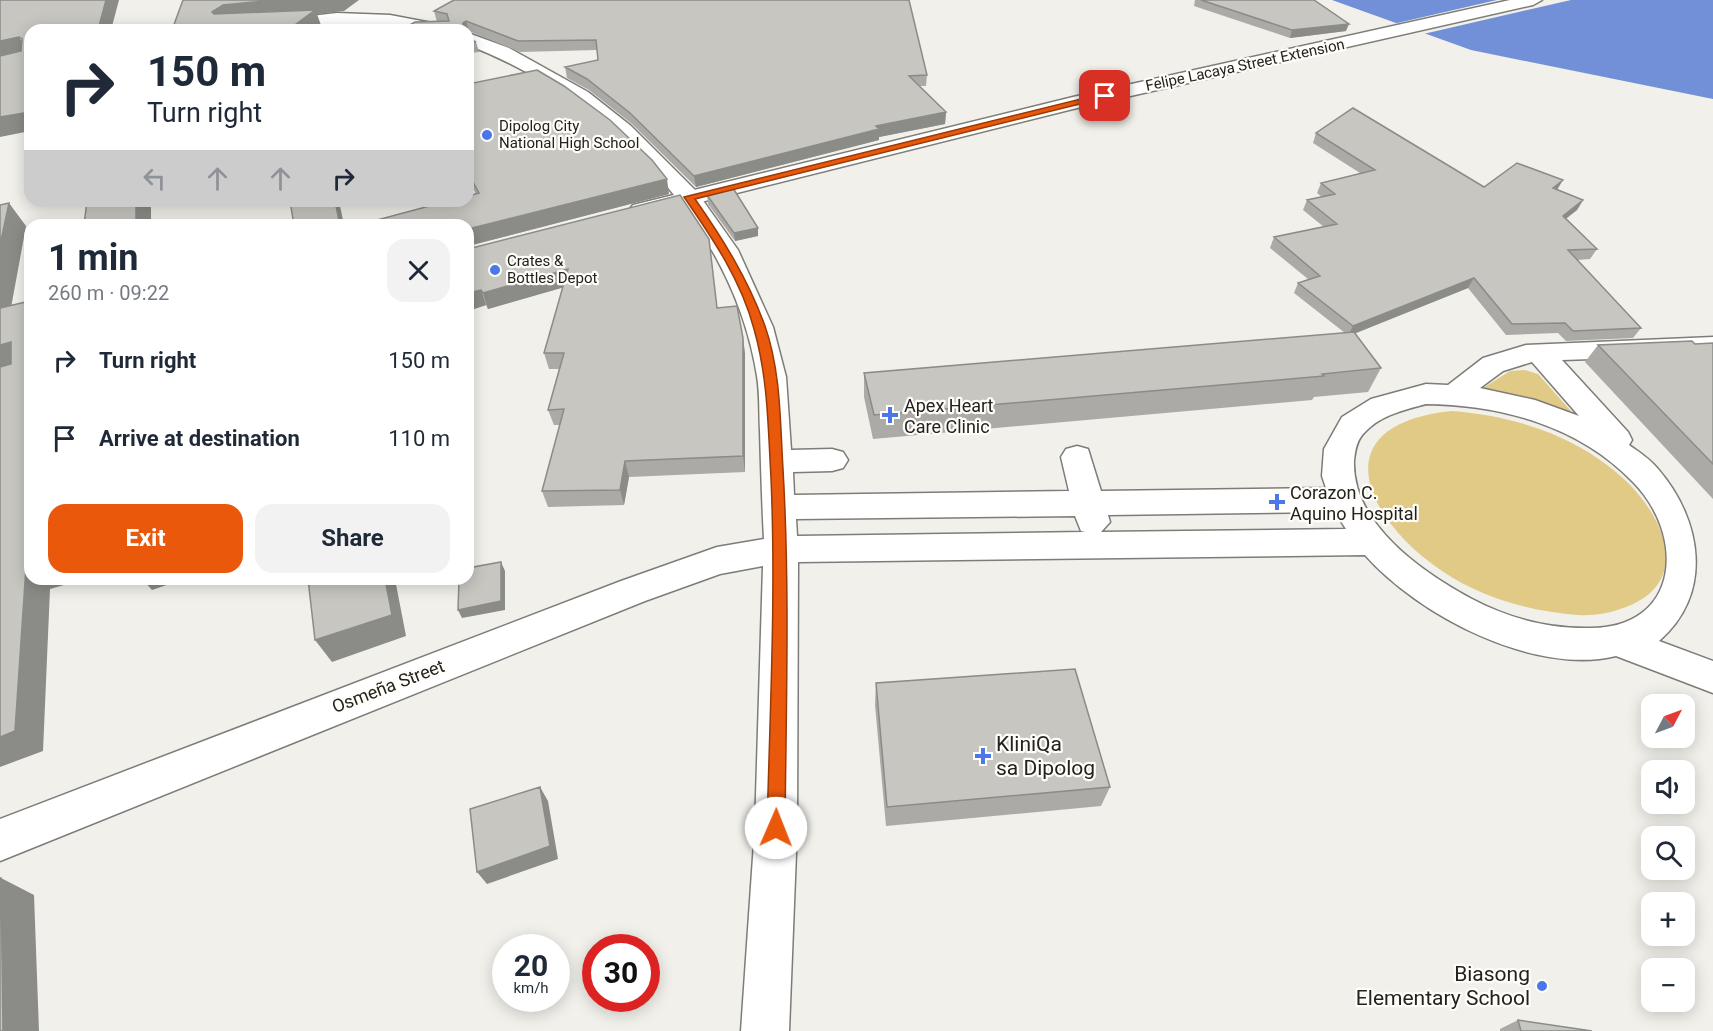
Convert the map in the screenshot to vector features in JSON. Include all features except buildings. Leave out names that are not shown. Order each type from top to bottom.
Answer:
[{"type":"street","name":"Felipe Lacaya Street Extension","points":[[623,215],[1083,101],[1533,0]]},
{"type":"street","points":[[270,24],[349,18],[379,19],[408,24]]},
{"type":"street","points":[[474,41],[502,52],[581,96],[623,131],[689,197],[726,250],[759,327],[772,377],[781,549],[776,828],[765,1031]]},
{"type":"street","points":[[1456,394],[1474,375],[1496,362],[1539,352],[1713,346]]},
{"type":"street","points":[[1539,352],[1642,469],[1666,491],[1713,548]]},
{"type":"street","points":[[1642,469],[1604,442],[1552,416],[1519,405],[1456,394],[1399,399],[1376,407],[1358,419],[1329,454],[1344,500],[1371,542],[1420,585],[1451,604],[1485,620],[1557,641],[1593,644],[1624,642],[1654,635],[1678,623],[1694,606],[1703,586],[1704,563],[1698,539],[1684,515]]},
{"type":"street","points":[[1077,457],[1099,545]]},
{"type":"street","points":[[776,461],[831,460]]},
{"type":"street","points":[[778,507],[1344,500]]},
{"type":"street","name":"Osmeña Street","points":[[0,840],[684,571],[781,549],[1371,542]]},
{"type":"street","points":[[1624,642],[1687,669],[1713,677]]},
{"type":"shaded area","points":[[1525,370],[1538,374],[1578,419],[1480,390],[1510,371]]},
{"type":"shaded area","points":[[1452,411],[1522,423],[1544,431],[1587,451],[1625,480],[1651,512],[1660,530],[1665,548],[1665,565],[1660,581],[1647,596],[1626,607],[1602,614],[1578,615],[1542,610],[1507,602],[1473,589],[1442,571],[1414,549],[1392,525],[1376,501],[1369,476],[1371,453],[1384,434],[1411,419]]},
{"type":"water","points":[[1332,0],[1713,0],[1713,99],[1471,50]]},
{"type":"pier","points":[[1497,0],[1571,0],[1419,35],[1393,24]]},
{"type":"place","name":"Dipolog City National High School","points":[[487,135]]},
{"type":"place","name":"Crates & Bottles Depot","points":[[495,270]]},
{"type":"place","name":"Apex Heart Care Clinic","points":[[890,415]]},
{"type":"place","name":"Corazon C. Aquino Hospital","points":[[1277,502]]},
{"type":"place","name":"KliniQa sa Dipolog","points":[[983,756]]},
{"type":"place","name":"Biasong Elementary School","points":[[1542,986]]},
{"type":"route","points":[[776,828],[781,549],[772,377],[759,327],[743,285],[726,250],[689,197],[1105,96]]}]
